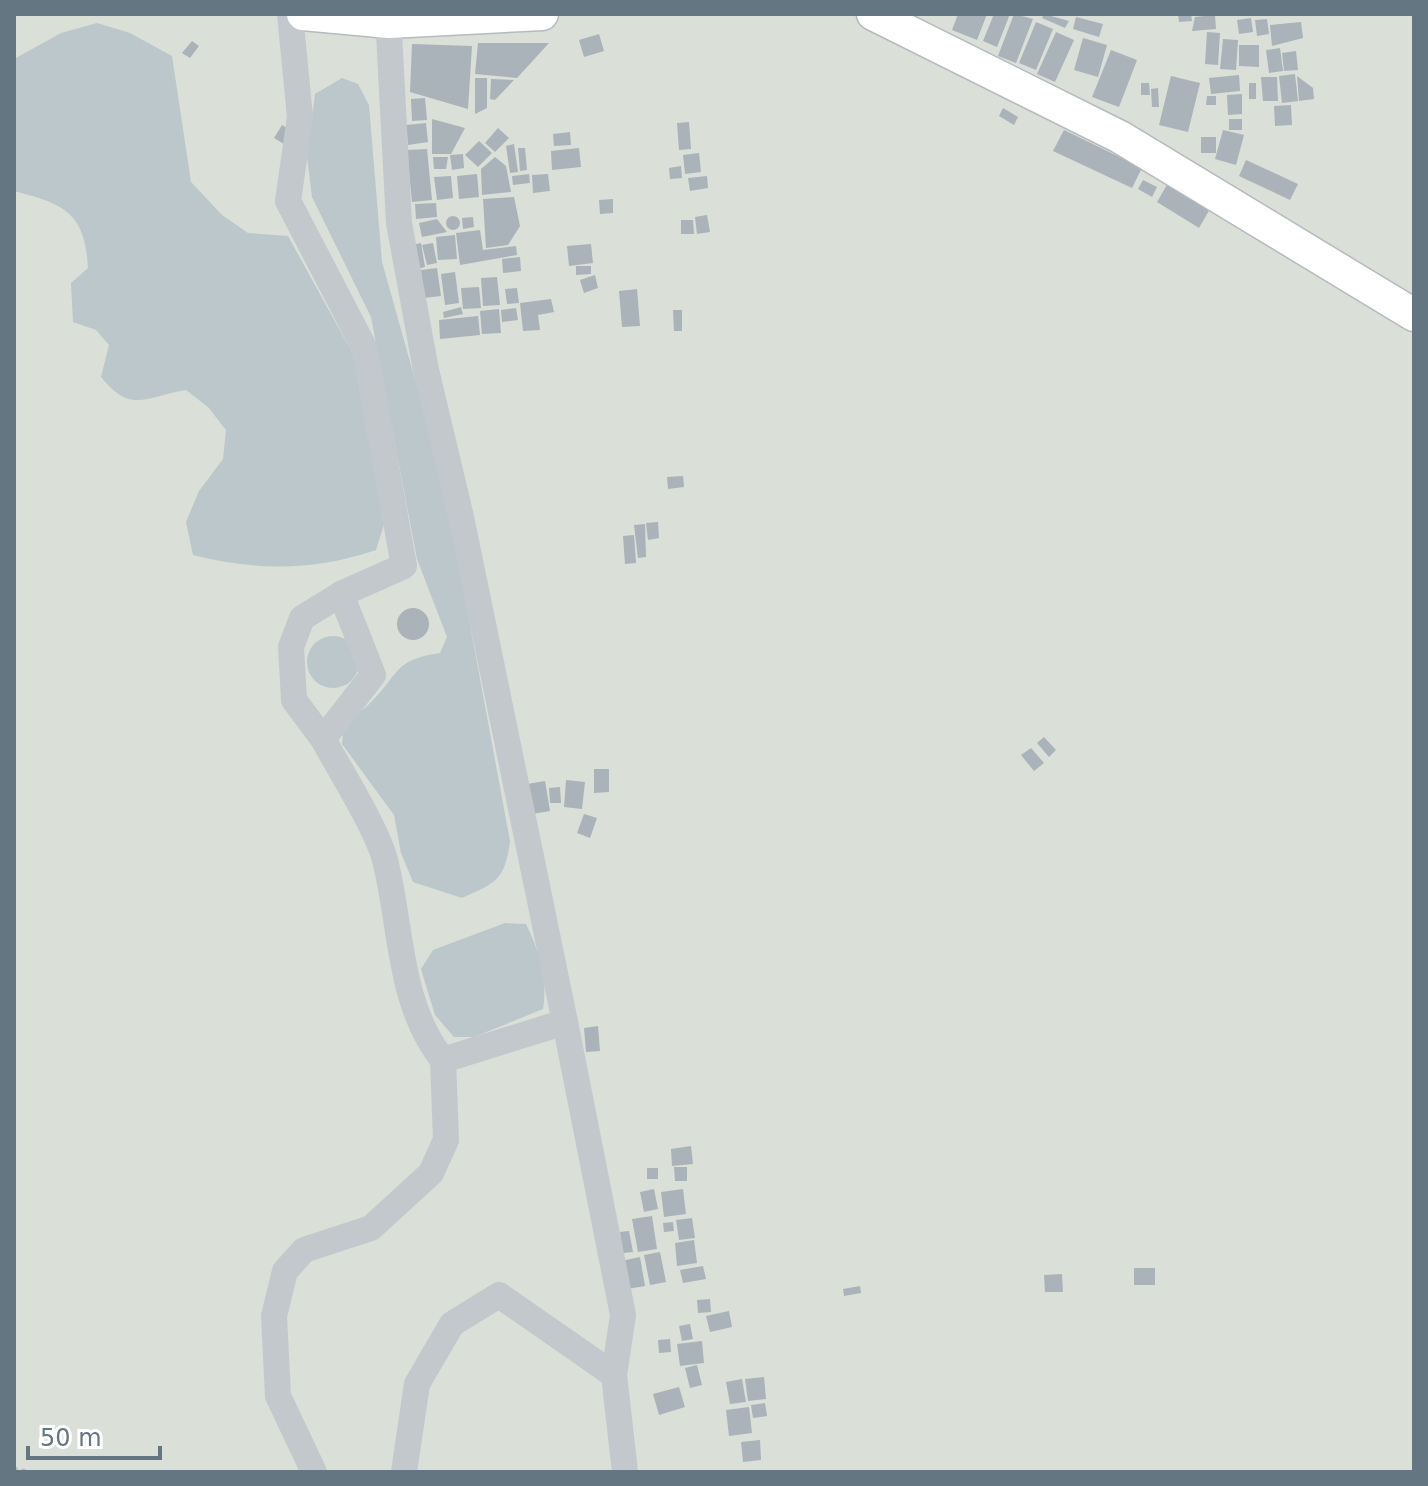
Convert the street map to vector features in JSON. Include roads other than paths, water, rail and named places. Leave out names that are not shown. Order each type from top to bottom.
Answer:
[{"type":"main road","points":[[303,14],[388,18],[542,14]]},
{"type":"main road","points":[[873,14],[1120,137],[1414,315]]},
{"type":"street","points":[[290,14],[300,117],[288,201],[365,349],[404,566],[341,594],[302,618],[291,647],[294,700],[323,739],[384,857],[403,970],[430,1044],[443,1060],[446,1140],[431,1173],[371,1228],[304,1250],[285,1271],[274,1316],[278,1396],[314,1472]]},
{"type":"street","points":[[388,18],[399,223],[426,370],[467,546],[623,1315],[614,1375],[625,1472]]},
{"type":"street","points":[[323,739],[373,675],[341,594]]},
{"type":"street","points":[[443,1060],[565,1022]]},
{"type":"street","points":[[404,1472],[417,1384],[452,1324],[499,1295],[614,1375]]}]
